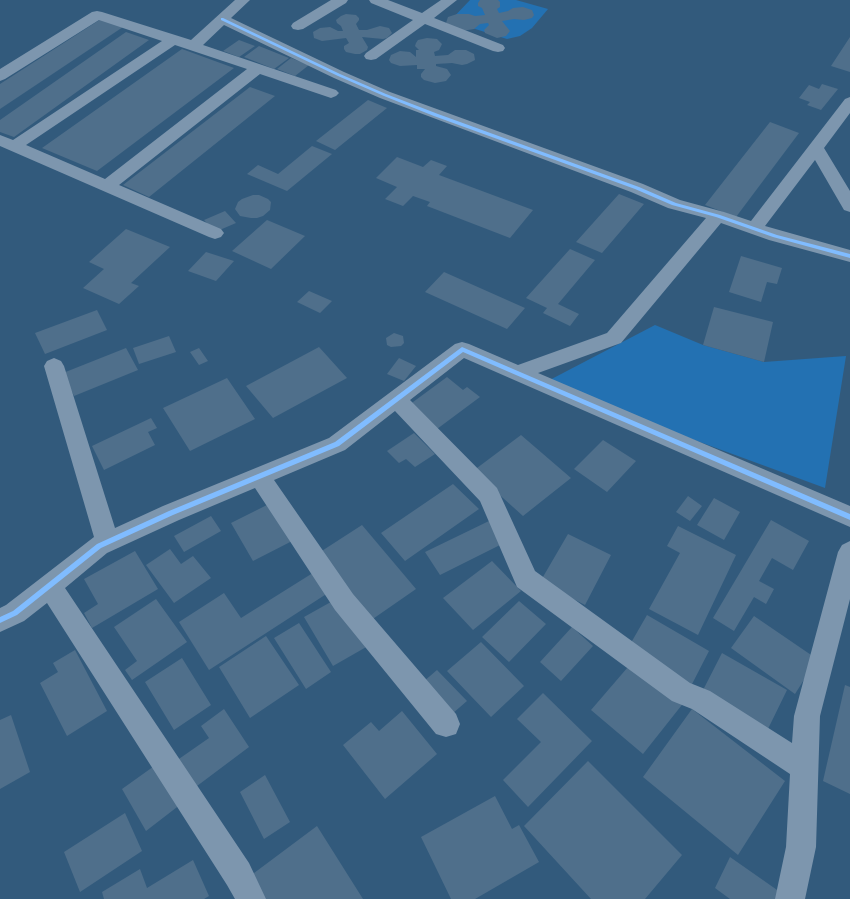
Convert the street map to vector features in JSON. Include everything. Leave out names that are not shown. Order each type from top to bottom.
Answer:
[{"type":"street","points":[[193,46],[243,0]]},
{"type":"street","points":[[298,26],[341,0]]},
{"type":"street","points":[[376,0],[498,48]]},
{"type":"street","points":[[371,56],[450,0]]},
{"type":"street","points":[[0,76],[97,15],[331,93]]},
{"type":"street","points":[[222,19],[385,95],[602,177],[637,188],[674,204],[718,216],[774,236],[850,256]]},
{"type":"street","points":[[7,143],[173,40]]},
{"type":"street","points":[[107,186],[258,68]]},
{"type":"street","points":[[754,229],[850,102]]},
{"type":"street","points":[[7,143],[215,233]]},
{"type":"street","points":[[816,148],[850,206]]},
{"type":"street","points":[[517,373],[614,338],[718,216]]},
{"type":"street","points":[[0,620],[15,613],[99,546],[171,513],[336,444],[462,349],[850,517]]},
{"type":"street","points":[[54,366],[108,543]]},
{"type":"street","points":[[396,399],[489,495],[526,580],[681,692],[701,700],[804,767]]},
{"type":"street","points":[[259,476],[344,602],[446,724]]},
{"type":"street","points":[[790,899],[801,847],[806,716],[850,552]]},
{"type":"street","points":[[49,586],[238,874],[251,899]]},
{"type":"shaded area","points":[[470,0],[516,0],[548,9],[532,28],[520,36],[507,39],[450,21]]},
{"type":"shaded area","points":[[655,325],[703,345],[764,362],[846,356],[825,488],[542,384]]},
{"type":"building","points":[[480,0],[498,0],[500,2],[500,7],[497,9],[499,13],[513,8],[523,7],[532,10],[534,15],[532,18],[524,20],[514,19],[502,21],[510,31],[506,36],[497,38],[485,33],[484,30],[489,25],[488,23],[480,24],[474,29],[462,31],[446,23],[448,17],[457,14],[469,14],[475,16],[485,15],[482,8],[478,6]]},
{"type":"building","points":[[346,14],[356,15],[359,18],[356,24],[359,30],[367,30],[380,26],[389,28],[392,33],[387,38],[383,39],[362,37],[368,47],[367,50],[360,54],[346,52],[344,46],[349,43],[346,38],[322,41],[314,38],[313,32],[320,28],[330,27],[338,31],[343,31],[336,20]]},
{"type":"building","points":[[101,19],[123,27],[0,109],[0,84]]},
{"type":"building","points":[[126,32],[149,40],[14,137],[0,132],[0,120]]},
{"type":"building","points":[[850,37],[850,72],[831,66]]},
{"type":"building","points":[[427,38],[437,39],[442,44],[439,50],[434,52],[435,56],[448,55],[455,50],[466,50],[474,54],[475,60],[462,65],[452,63],[436,64],[436,66],[447,69],[451,75],[446,81],[435,83],[424,80],[421,77],[421,74],[425,69],[417,69],[417,65],[400,66],[391,63],[389,60],[391,55],[400,51],[410,52],[416,57],[416,50],[419,50],[415,46],[416,43],[418,40]]},
{"type":"building","points":[[239,40],[255,46],[239,57],[223,51]]},
{"type":"building","points":[[259,46],[289,58],[274,69],[244,57]]},
{"type":"building","points":[[182,49],[234,68],[97,171],[42,148]]},
{"type":"building","points":[[291,58],[309,65],[295,76],[277,69]]},
{"type":"building","points":[[822,84],[838,89],[821,110],[807,105],[810,102],[799,98],[809,85],[819,89]]},
{"type":"building","points":[[250,87],[275,96],[149,197],[123,185]]},
{"type":"building","points":[[368,100],[387,108],[335,150],[316,141]]},
{"type":"building","points":[[770,122],[799,133],[736,217],[705,205]]},
{"type":"building","points":[[312,146],[332,154],[287,191],[247,174],[258,165],[278,174]]},
{"type":"building","points":[[397,157],[423,167],[431,160],[447,166],[439,175],[533,210],[510,238],[427,206],[430,202],[413,196],[403,206],[385,199],[397,187],[376,178]]},
{"type":"building","points":[[619,194],[644,204],[602,253],[576,242]]},
{"type":"building","points":[[253,195],[259,195],[268,199],[271,202],[270,210],[263,216],[257,218],[240,216],[235,209],[238,202]]},
{"type":"building","points":[[225,211],[236,223],[215,232],[204,220]]},
{"type":"building","points":[[267,220],[305,236],[271,269],[232,251]]},
{"type":"building","points":[[126,229],[170,247],[131,283],[139,286],[119,304],[83,288],[104,269],[89,262]]},
{"type":"building","points":[[570,249],[595,260],[558,304],[579,314],[570,326],[543,313],[547,308],[526,298]]},
{"type":"building","points":[[206,252],[234,261],[216,281],[188,271]]},
{"type":"building","points":[[741,256],[782,268],[777,284],[767,282],[761,302],[729,292]]},
{"type":"building","points":[[444,272],[525,308],[507,329],[425,292]]},
{"type":"building","points":[[309,291],[332,301],[320,313],[297,302]]},
{"type":"building","points":[[714,307],[773,322],[764,362],[703,345]]},
{"type":"building","points":[[97,310],[107,330],[45,354],[35,333]]},
{"type":"building","points":[[394,333],[403,336],[404,343],[401,346],[391,347],[387,345],[386,338]]},
{"type":"building","points":[[169,336],[176,352],[139,364],[133,348]]},
{"type":"building","points":[[319,347],[347,378],[273,418],[246,386]]},
{"type":"building","points":[[126,348],[138,370],[74,396],[63,373]]},
{"type":"building","points":[[199,348],[208,361],[199,365],[190,352]]},
{"type":"building","points":[[399,358],[416,366],[404,381],[387,374]]},
{"type":"building","points":[[447,377],[463,390],[467,387],[480,397],[437,429],[409,405]]},
{"type":"building","points":[[227,378],[255,419],[190,451],[163,408]]},
{"type":"building","points":[[151,418],[157,428],[148,432],[155,445],[104,470],[92,446]]},
{"type":"building","points":[[414,433],[435,454],[415,467],[406,459],[399,463],[387,451]]},
{"type":"building","points":[[521,435],[571,478],[523,516],[473,471]]},
{"type":"building","points":[[603,440],[636,461],[607,492],[574,469]]},
{"type":"building","points":[[453,484],[479,509],[405,561],[381,533]]},
{"type":"building","points":[[688,496],[702,506],[690,521],[676,512]]},
{"type":"building","points":[[714,498],[740,512],[724,540],[697,525]]},
{"type":"building","points":[[273,502],[296,539],[253,561],[231,523]]},
{"type":"building","points":[[211,516],[221,531],[184,552],[174,536]]},
{"type":"building","points":[[771,520],[809,541],[793,570],[772,558],[759,581],[774,589],[766,604],[754,597],[734,631],[713,618]]},
{"type":"building","points":[[489,521],[504,543],[440,575],[425,552]]},
{"type":"building","points":[[362,525],[416,589],[367,623],[314,556]]},
{"type":"building","points":[[678,526],[736,555],[698,635],[649,609],[680,553],[667,546]]},
{"type":"building","points":[[568,534],[611,555],[585,605],[540,582]]},
{"type":"building","points":[[170,549],[181,564],[193,556],[211,578],[174,603],[146,565]]},
{"type":"building","points":[[135,551],[158,589],[92,628],[84,613],[98,604],[84,579]]},
{"type":"building","points":[[492,561],[521,591],[473,630],[443,598]]},
{"type":"building","points":[[316,571],[331,591],[209,670],[179,622],[224,593],[241,618]]},
{"type":"building","points":[[338,598],[368,646],[333,666],[304,617]]},
{"type":"building","points":[[156,599],[187,642],[132,680],[125,670],[137,661],[114,627]]},
{"type":"building","points":[[519,601],[546,624],[509,662],[482,637]]},
{"type":"building","points":[[647,615],[709,651],[691,686],[628,648]]},
{"type":"building","points":[[754,616],[817,659],[795,694],[731,648]]},
{"type":"building","points":[[299,623],[331,672],[306,689],[274,638]]},
{"type":"building","points":[[572,627],[593,646],[561,681],[540,662]]},
{"type":"building","points":[[266,636],[299,685],[250,718],[219,667]]},
{"type":"building","points":[[481,642],[524,686],[491,717],[447,671]]},
{"type":"building","points":[[75,650],[107,711],[67,736],[40,683],[58,672],[53,663]]},
{"type":"building","points":[[722,653],[787,690],[766,733],[701,694]]},
{"type":"building","points":[[182,658],[211,705],[174,730],[145,682]]},
{"type":"building","points":[[634,660],[685,701],[643,754],[591,710]]},
{"type":"building","points":[[437,670],[467,701],[445,720],[416,688]]},
{"type":"building","points":[[845,685],[850,687],[850,794],[823,781]]},
{"type":"building","points":[[543,693],[592,741],[528,807],[503,780],[541,742],[517,719]]},
{"type":"building","points":[[224,709],[249,747],[193,789],[176,761],[209,738],[201,726]]},
{"type":"building","points":[[692,709],[785,781],[738,855],[643,777]]},
{"type":"building","points":[[402,711],[437,754],[385,799],[343,745],[371,722],[379,731]]},
{"type":"building","points":[[11,715],[30,772],[0,789],[0,720]]},
{"type":"building","points":[[588,761],[682,855],[645,899],[591,899],[524,826]]},
{"type":"building","points":[[157,764],[181,804],[146,831],[122,789]]},
{"type":"building","points":[[265,775],[290,822],[264,839],[240,792]]},
{"type":"building","points":[[495,796],[512,829],[519,825],[539,862],[475,899],[451,899],[421,837]]},
{"type":"building","points":[[125,813],[142,851],[80,892],[64,852]]},
{"type":"building","points":[[317,826],[363,899],[246,899],[238,885]]},
{"type":"building","points":[[730,857],[780,892],[777,899],[730,899],[715,888]]},
{"type":"building","points":[[193,860],[209,896],[204,899],[104,899],[102,892],[140,869],[147,888]]},
{"type":"cycle path","points":[[222,19],[339,75],[436,115],[637,188],[674,204],[718,216],[775,236],[850,256]]},
{"type":"cycle path","points":[[0,620],[15,613],[99,546],[171,513],[337,444],[462,349],[850,517]]}]
